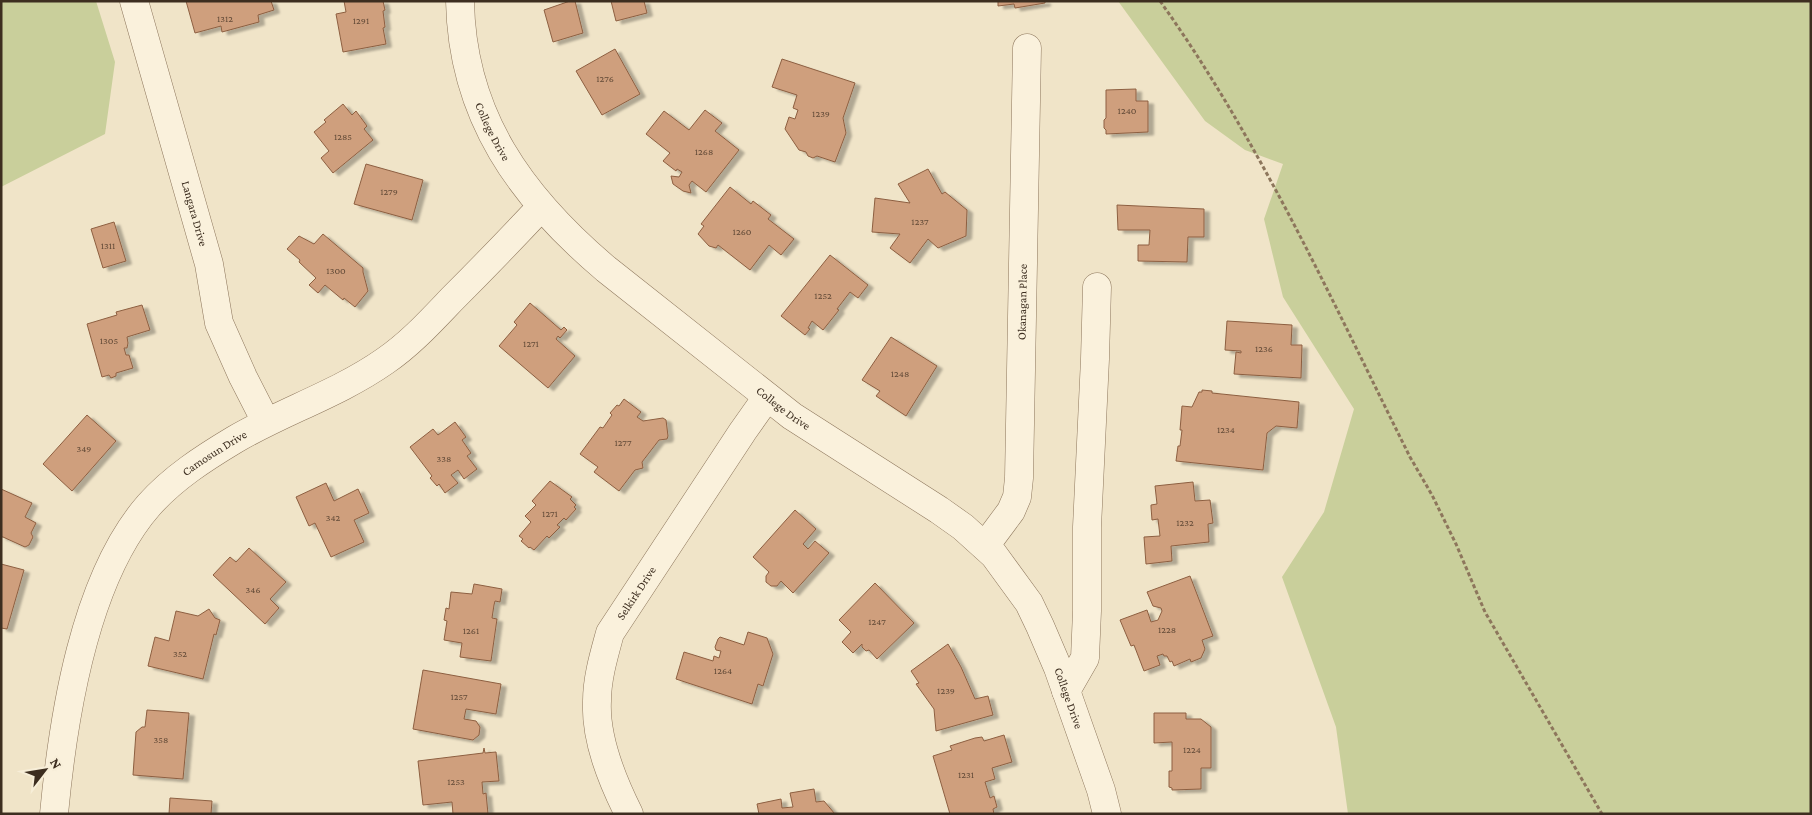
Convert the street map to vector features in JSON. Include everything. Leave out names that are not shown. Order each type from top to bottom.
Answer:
[{"type":"street","name":"Langara Drive","points":[[134,1],[209,264],[219,323],[266,422]]},
{"type":"street","name":"College Drive","points":[[460,1],[466,60],[477,100],[493,135],[512,167],[541,207],[579,245],[606,268],[792,416],[963,527],[985,546],[1015,582],[1029,603],[1058,668],[1101,790],[1107,814]]},
{"type":"street","name":"Okanagan Place","points":[[985,546],[1011,511],[1017,497],[1019,478],[1027,48]]},
{"type":"street","name":"Camosun Drive","points":[[54,814],[60,758],[75,677],[95,603],[127,534],[149,505],[174,481],[206,457],[266,422],[341,388],[406,345],[541,207]]},
{"type":"street","points":[[1066,690],[1085,658],[1087,527],[1097,286]]},
{"type":"street","name":"Selkirk Drive","points":[[629,814],[608,767],[600,733],[596,702],[601,664],[610,633],[767,397]]},
{"type":"path","points":[[1160,1],[1192,46],[1242,128],[1279,197],[1410,458],[1432,495],[1456,544],[1484,612],[1602,814]]},
{"type":"green space","points":[[1,1],[96,1],[115,62],[105,134],[1,187]]},
{"type":"green space","points":[[1118,1],[1811,1],[1811,814],[1348,814],[1336,727],[1282,577],[1324,512],[1354,409],[1283,297],[1264,219],[1283,164],[1245,150],[1205,121]]},
{"type":"building","points":[[186,1],[271,1],[274,10],[258,15],[259,22],[222,32],[221,26],[195,33]]},
{"type":"building","points":[[344,1],[383,1],[385,27],[383,28],[386,44],[343,52],[336,14],[346,12]]},
{"type":"building","points":[[575,1],[583,33],[553,42],[544,10]]},
{"type":"building","points":[[611,1],[644,1],[647,13],[616,21]]},
{"type":"building","points":[[998,1],[1045,1],[1045,3],[1015,8],[1014,4],[998,6]]},
{"type":"building","points":[[615,49],[640,94],[602,115],[576,71]]},
{"type":"building","points":[[782,59],[855,83],[843,118],[846,133],[835,162],[817,156],[813,158],[808,156],[806,152],[799,150],[785,129],[789,117],[795,119],[798,110],[793,108],[797,95],[772,87]]},
{"type":"building","points":[[1136,89],[1136,101],[1148,101],[1148,132],[1106,134],[1104,120],[1106,118],[1106,90]]},
{"type":"building","points":[[343,104],[352,115],[356,111],[367,126],[364,129],[373,140],[333,173],[321,158],[329,151],[314,132],[326,122],[324,120]]},
{"type":"building","points":[[705,110],[722,123],[715,131],[739,150],[706,192],[692,181],[689,185],[691,193],[683,191],[673,184],[671,176],[679,177],[682,172],[677,169],[676,171],[663,161],[670,153],[646,134],[664,111],[689,130]]},
{"type":"building","points":[[366,164],[423,180],[412,220],[354,204]]},
{"type":"building","points":[[928,169],[942,194],[945,192],[967,210],[966,236],[938,248],[928,239],[910,263],[890,248],[900,234],[872,232],[875,198],[910,203],[898,184]]},
{"type":"building","points":[[730,187],[751,204],[753,201],[771,215],[768,219],[794,239],[781,255],[769,245],[750,270],[718,245],[716,248],[709,246],[698,234],[704,226],[701,224]]},
{"type":"building","points":[[1117,205],[1204,209],[1204,237],[1188,237],[1187,262],[1138,261],[1138,245],[1149,245],[1150,230],[1118,230]]},
{"type":"building","points":[[114,222],[126,261],[103,268],[91,229]]},
{"type":"building","points":[[323,234],[363,268],[368,291],[355,307],[325,285],[318,293],[309,285],[316,278],[287,249],[299,236],[314,244]]},
{"type":"building","points":[[830,255],[868,285],[858,298],[850,292],[823,330],[812,321],[808,328],[810,329],[805,335],[781,316]]},
{"type":"building","points":[[530,303],[561,330],[564,327],[567,330],[560,338],[558,336],[556,339],[575,356],[548,388],[499,346],[517,325],[514,322]]},
{"type":"building","points":[[142,305],[150,330],[127,337],[127,348],[124,348],[126,355],[129,355],[133,368],[116,373],[116,376],[111,378],[109,375],[102,377],[87,324],[117,315],[116,312]]},
{"type":"building","points":[[1227,321],[1292,325],[1291,345],[1302,345],[1301,378],[1234,374],[1236,352],[1241,353],[1241,351],[1225,350]]},
{"type":"building","points":[[891,337],[937,366],[906,416],[876,396],[880,391],[862,380]]},
{"type":"building","points":[[1202,390],[1212,391],[1212,393],[1299,402],[1297,428],[1276,426],[1267,433],[1263,470],[1176,461],[1182,430],[1180,430],[1182,406],[1192,407],[1199,392],[1202,392]]},
{"type":"building","points":[[624,399],[641,412],[637,417],[643,421],[663,418],[666,420],[668,436],[667,439],[659,440],[642,462],[643,468],[635,470],[619,491],[594,472],[598,467],[580,454],[600,427],[603,428],[612,415],[610,413]]},
{"type":"building","points":[[87,415],[116,441],[72,491],[43,464]]},
{"type":"building","points":[[455,422],[466,437],[462,440],[471,453],[467,456],[477,469],[464,479],[458,470],[451,475],[458,483],[445,493],[439,484],[437,486],[430,478],[432,476],[410,447],[433,429],[438,435]]},
{"type":"building","points":[[550,481],[572,497],[570,499],[576,505],[574,507],[576,509],[566,520],[564,518],[557,525],[560,527],[549,538],[547,536],[534,550],[521,541],[523,539],[519,536],[531,522],[525,516],[536,505],[532,501]]},
{"type":"building","points":[[1193,482],[1195,501],[1210,500],[1213,523],[1208,524],[1209,542],[1171,546],[1172,561],[1146,564],[1144,537],[1160,536],[1158,519],[1152,520],[1151,505],[1157,504],[1155,486]]},
{"type":"building","points":[[326,483],[334,501],[358,489],[369,513],[354,520],[364,542],[331,557],[315,523],[309,526],[296,497]]},
{"type":"building","points":[[1,489],[32,503],[25,517],[36,523],[31,533],[33,537],[29,545],[25,547],[1,537]]},
{"type":"building","points":[[795,510],[816,529],[803,544],[808,549],[815,541],[829,553],[793,593],[781,581],[777,586],[771,586],[766,582],[766,576],[769,572],[753,557]]},
{"type":"building","points":[[249,548],[286,582],[270,599],[279,608],[265,624],[213,575],[230,557],[236,562]]},
{"type":"building","points":[[1,564],[24,570],[7,629],[1,628]]},
{"type":"building","points":[[1190,576],[1213,636],[1202,640],[1205,649],[1201,658],[1191,662],[1190,659],[1174,666],[1172,661],[1170,662],[1167,656],[1163,654],[1157,656],[1160,665],[1144,671],[1134,645],[1131,646],[1120,620],[1147,610],[1151,622],[1158,620],[1162,611],[1161,608],[1153,606],[1147,592]]},
{"type":"building","points":[[875,583],[914,623],[877,659],[869,650],[866,651],[862,647],[862,644],[853,653],[842,642],[851,632],[839,620]]},
{"type":"building","points":[[474,584],[502,589],[500,602],[495,601],[492,618],[497,619],[491,661],[460,657],[462,643],[444,640],[447,621],[444,620],[446,608],[449,609],[451,592],[472,594]]},
{"type":"building","points":[[209,609],[215,618],[220,620],[216,635],[214,634],[203,679],[148,666],[155,637],[169,641],[176,611],[198,616]]},
{"type":"building","points":[[748,632],[767,638],[773,654],[763,686],[758,684],[752,704],[676,679],[684,652],[713,661],[714,656],[719,658],[721,651],[716,650],[715,647],[720,637],[744,645]]},
{"type":"building","points":[[948,644],[961,667],[975,699],[988,696],[993,715],[936,731],[934,709],[916,684],[919,683],[911,671]]},
{"type":"building","points":[[423,670],[501,684],[496,714],[466,709],[464,719],[476,721],[480,727],[479,735],[473,740],[413,729]]},
{"type":"building","points":[[147,710],[189,713],[183,779],[133,775],[136,732],[145,727]]},
{"type":"building","points":[[1154,713],[1186,713],[1186,719],[1201,719],[1211,727],[1211,768],[1201,768],[1201,789],[1172,790],[1169,787],[1169,771],[1172,771],[1172,742],[1154,743]]},
{"type":"building","points":[[1004,735],[1012,762],[992,768],[995,779],[985,782],[990,798],[994,796],[997,807],[993,809],[994,814],[950,814],[933,756],[952,750],[950,746],[975,738],[982,737],[984,741]]},
{"type":"building","points":[[484,748],[485,753],[496,752],[499,781],[482,782],[483,794],[486,793],[488,814],[453,814],[452,802],[423,805],[418,761],[483,753]]},
{"type":"building","points":[[814,789],[816,802],[824,801],[835,814],[759,814],[757,804],[781,799],[782,808],[793,807],[790,793]]},
{"type":"building","points":[[170,798],[212,801],[211,814],[169,814]]}]
